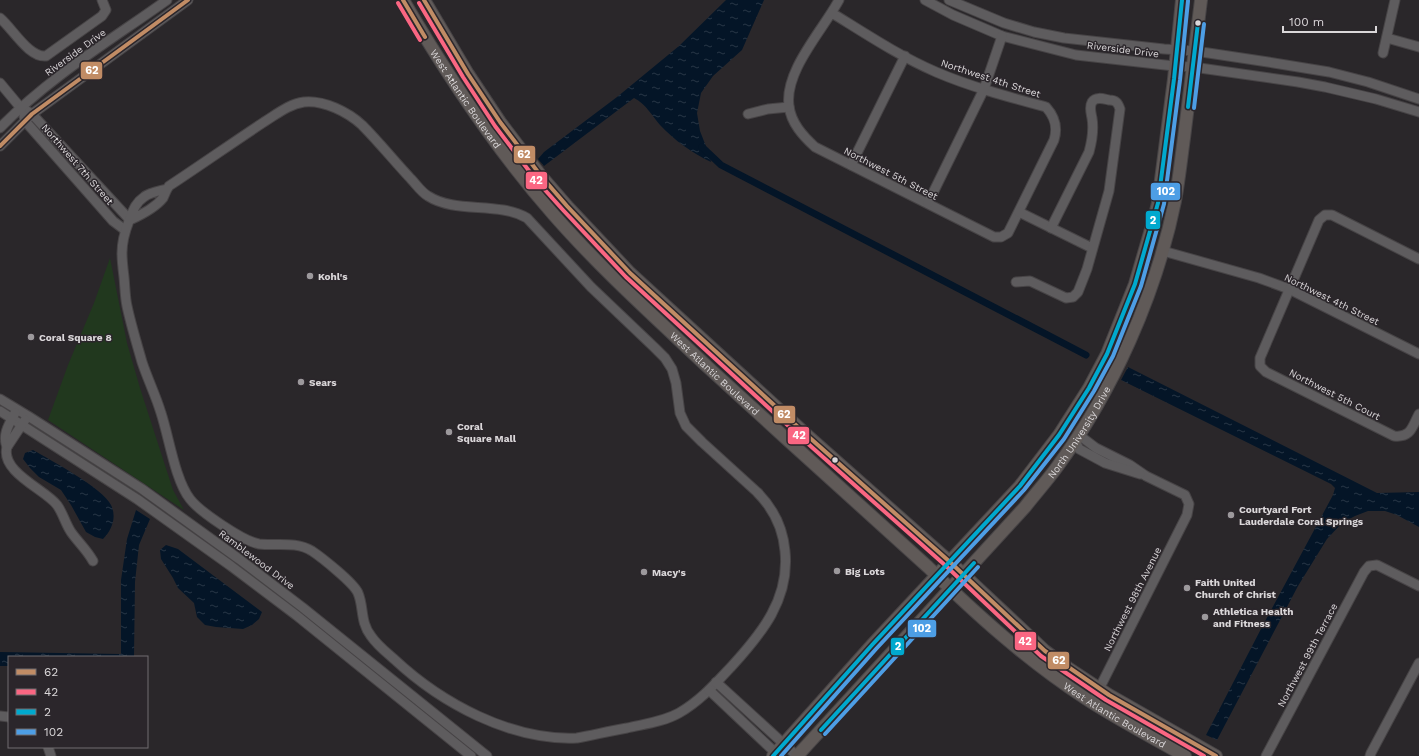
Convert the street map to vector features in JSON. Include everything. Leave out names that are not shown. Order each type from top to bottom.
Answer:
[{"type":"main road","name":"West Atlantic Boulevard","points":[[402,0],[449,75],[496,144],[516,170],[588,253],[637,302],[1010,643],[1092,703],[1185,756]]},
{"type":"main road","name":"West Atlantic Boulevard","points":[[424,0],[500,122],[541,176],[590,232],[630,273],[810,438],[950,562],[963,576],[1045,651],[1099,689],[1216,756]]},
{"type":"main road","name":"North University Drive","points":[[776,755],[872,644],[938,576],[1020,486],[1075,412],[1108,354],[1135,284],[1154,220],[1169,118],[1182,0]]},
{"type":"main road","name":"North University Drive","points":[[797,756],[1025,507],[1057,467],[1077,438],[1108,383],[1138,322],[1151,290],[1163,251],[1175,200],[1201,0]]},
{"type":"main road","points":[[1154,220],[1158,245],[1163,251]]},
{"type":"main road","points":[[1075,412],[1072,431],[1077,438]]},
{"type":"main road","points":[[1057,467],[1061,450],[1059,435]]},
{"type":"street","points":[[0,18],[32,53],[42,57],[46,56],[102,16],[106,10],[102,0]]},
{"type":"street","name":"Riverside Drive","points":[[0,128],[20,107],[78,63],[167,0]]},
{"type":"street","points":[[0,146],[32,114],[188,0]]},
{"type":"street","points":[[748,114],[768,109],[789,107],[789,93],[798,65],[839,0]]},
{"type":"street","name":"Riverside Drive","points":[[925,0],[953,15],[1002,36],[1076,55],[1193,67],[1271,78],[1325,87],[1376,99],[1419,112]]},
{"type":"street","name":"Riverside Drive","points":[[949,0],[1004,23],[1034,32],[1064,38],[1195,51],[1329,72],[1368,82],[1419,99]]},
{"type":"street","points":[[1383,53],[1395,0]]},
{"type":"street","name":"Northwest 4th Street","points":[[832,13],[905,56],[941,74],[984,89],[1046,107],[1052,113],[1057,132],[1019,212]]},
{"type":"street","points":[[928,203],[984,89],[1002,36]]},
{"type":"street","points":[[1386,38],[1419,47]]},
{"type":"street","points":[[851,166],[905,56]]},
{"type":"street","name":"Northwest 7th Street","points":[[0,83],[20,107],[25,120],[113,221],[125,230]]},
{"type":"street","points":[[1016,282],[1030,281],[1066,298],[1073,298],[1078,292],[1087,269],[1109,191],[1120,109],[1114,100],[1097,98],[1092,102],[1090,107],[1093,122],[1093,139],[1089,152],[1052,228]]},
{"type":"street","points":[[312,101],[332,107],[360,123],[428,196],[446,203],[507,210],[518,214],[530,222],[591,287],[665,358],[672,369],[676,383],[680,413],[686,426],[760,495],[769,506],[779,525],[784,544],[786,562],[781,594],[773,612],[758,636],[709,690],[678,714],[655,722],[587,736],[555,738],[530,734],[506,727],[447,700],[422,682],[401,666],[371,636],[363,622],[358,594],[353,585],[304,547],[289,544],[255,543],[244,538],[198,508],[182,487],[161,412],[142,363],[127,306],[122,253],[125,230],[134,206],[145,195],[167,189],[246,134],[291,106],[312,101]]},
{"type":"street","name":"Northwest 7th Street","points":[[20,107],[32,114],[130,220]]},
{"type":"street","name":"Northwest 5th Street","points":[[789,107],[795,124],[803,136],[815,146],[851,166],[994,237],[1001,237],[1008,234],[1019,212]]},
{"type":"street","points":[[130,220],[141,215],[163,198],[167,189]]},
{"type":"street","points":[[1019,212],[1092,248]]},
{"type":"street","points":[[1288,289],[1319,220],[1325,215],[1332,215],[1419,259]]},
{"type":"street","name":"Northwest 4th Street","points":[[1163,251],[1259,278],[1288,289],[1419,354]]},
{"type":"street","name":"Northwest 5th Court","points":[[1288,289],[1260,358],[1260,366],[1266,372],[1394,436],[1402,437],[1409,434],[1419,414]]},
{"type":"street","name":"Ramblewood Drive","points":[[0,399],[142,489],[239,559],[294,601],[487,756]]},
{"type":"street","points":[[18,409],[7,429],[4,440],[7,447],[6,450],[8,460],[23,479],[58,506],[72,534],[86,550],[93,561]]},
{"type":"street","points":[[0,411],[23,424],[156,512],[296,615],[471,756]]},
{"type":"street","points":[[7,447],[28,416]]},
{"type":"street","name":"Northwest 98th Avenue","points":[[1077,438],[1079,449],[1105,463],[1129,472],[1146,476],[1185,495],[1189,504],[1187,515],[1092,703]]},
{"type":"street","name":"Northwest 99th Terrace","points":[[1266,756],[1364,572],[1369,566],[1377,565],[1419,586]]},
{"type":"street","points":[[1370,756],[1419,663]]},
{"type":"street","points":[[716,682],[797,756]]},
{"type":"street","points":[[709,690],[776,755]]},
{"type":"green space","points":[[110,258],[127,343],[140,388],[173,490],[184,510],[48,420]]},
{"type":"water","points":[[726,0],[764,0],[742,50],[713,76],[701,93],[697,113],[700,131],[711,162],[697,155],[677,141],[665,131],[645,107],[634,98],[544,166],[538,159],[544,152],[617,97],[679,46]]},
{"type":"water","points":[[1128,367],[1377,493],[1419,492],[1419,527],[1397,515],[1385,511],[1368,511],[1342,523],[1327,539],[1298,586],[1217,740],[1206,735],[1333,495],[1335,488],[1331,484],[1121,380]]},
{"type":"water","points":[[33,450],[75,475],[106,498],[111,505],[114,514],[113,523],[109,532],[103,539],[86,532],[61,490],[39,477],[30,468],[23,459],[25,453]]},
{"type":"water","points":[[136,510],[150,519],[139,545],[135,582],[134,656],[8,656],[8,666],[0,666],[0,652],[121,654],[121,580],[127,539]]},
{"type":"water","points":[[166,545],[178,549],[262,612],[259,619],[252,625],[243,629],[205,625],[197,617],[194,603],[178,588],[161,559],[160,550]]},
{"type":"waterway","points":[[702,147],[721,165],[1086,355]]},
{"type":"transit line","name":"62","points":[[0,146],[32,114],[188,0]]},
{"type":"transit line","name":"62","points":[[403,0],[425,37]]},
{"type":"transit line","name":"62","points":[[424,0],[468,74],[500,122],[541,176],[630,273],[810,438],[950,562],[1045,651],[1109,695],[1216,756]]},
{"type":"transit line","name":"2","points":[[773,756],[872,645],[1020,486],[1059,435],[1089,388],[1107,354],[1135,284],[1158,203],[1174,79],[1182,0]]},
{"type":"transit line","name":"102","points":[[781,756],[876,649],[1024,490],[1064,439],[1094,391],[1113,356],[1141,286],[1164,204],[1180,80],[1188,1]]},
{"type":"transit line","name":"42","points":[[398,3],[420,40]]},
{"type":"transit line","name":"42","points":[[419,3],[463,77],[495,126],[536,180],[626,277],[806,442],[946,566],[1041,656],[1106,700],[1204,756]]},
{"type":"transit line","name":"2","points":[[1188,107],[1198,23]]},
{"type":"transit line","name":"102","points":[[1194,108],[1204,24]]},
{"type":"transit line","name":"2","points":[[821,730],[974,563]]},
{"type":"transit line","name":"102","points":[[825,734],[978,567]]},
{"type":"place","name":"Kohl's","points":[[310,276]]},
{"type":"place","name":"Coral Square 8","points":[[31,337]]},
{"type":"place","name":"Sears","points":[[301,382]]},
{"type":"place","name":"Coral Square Mall","points":[[449,432]]},
{"type":"place","name":"Courtyard Fort Lauderdale Coral Springs","points":[[1231,515]]},
{"type":"place","name":"Big Lots","points":[[837,571]]},
{"type":"place","name":"Macy's","points":[[644,572]]},
{"type":"place","name":"Faith United Church of Christ","points":[[1187,588]]},
{"type":"place","name":"Athletica Health and Fitness","points":[[1205,617]]}]
